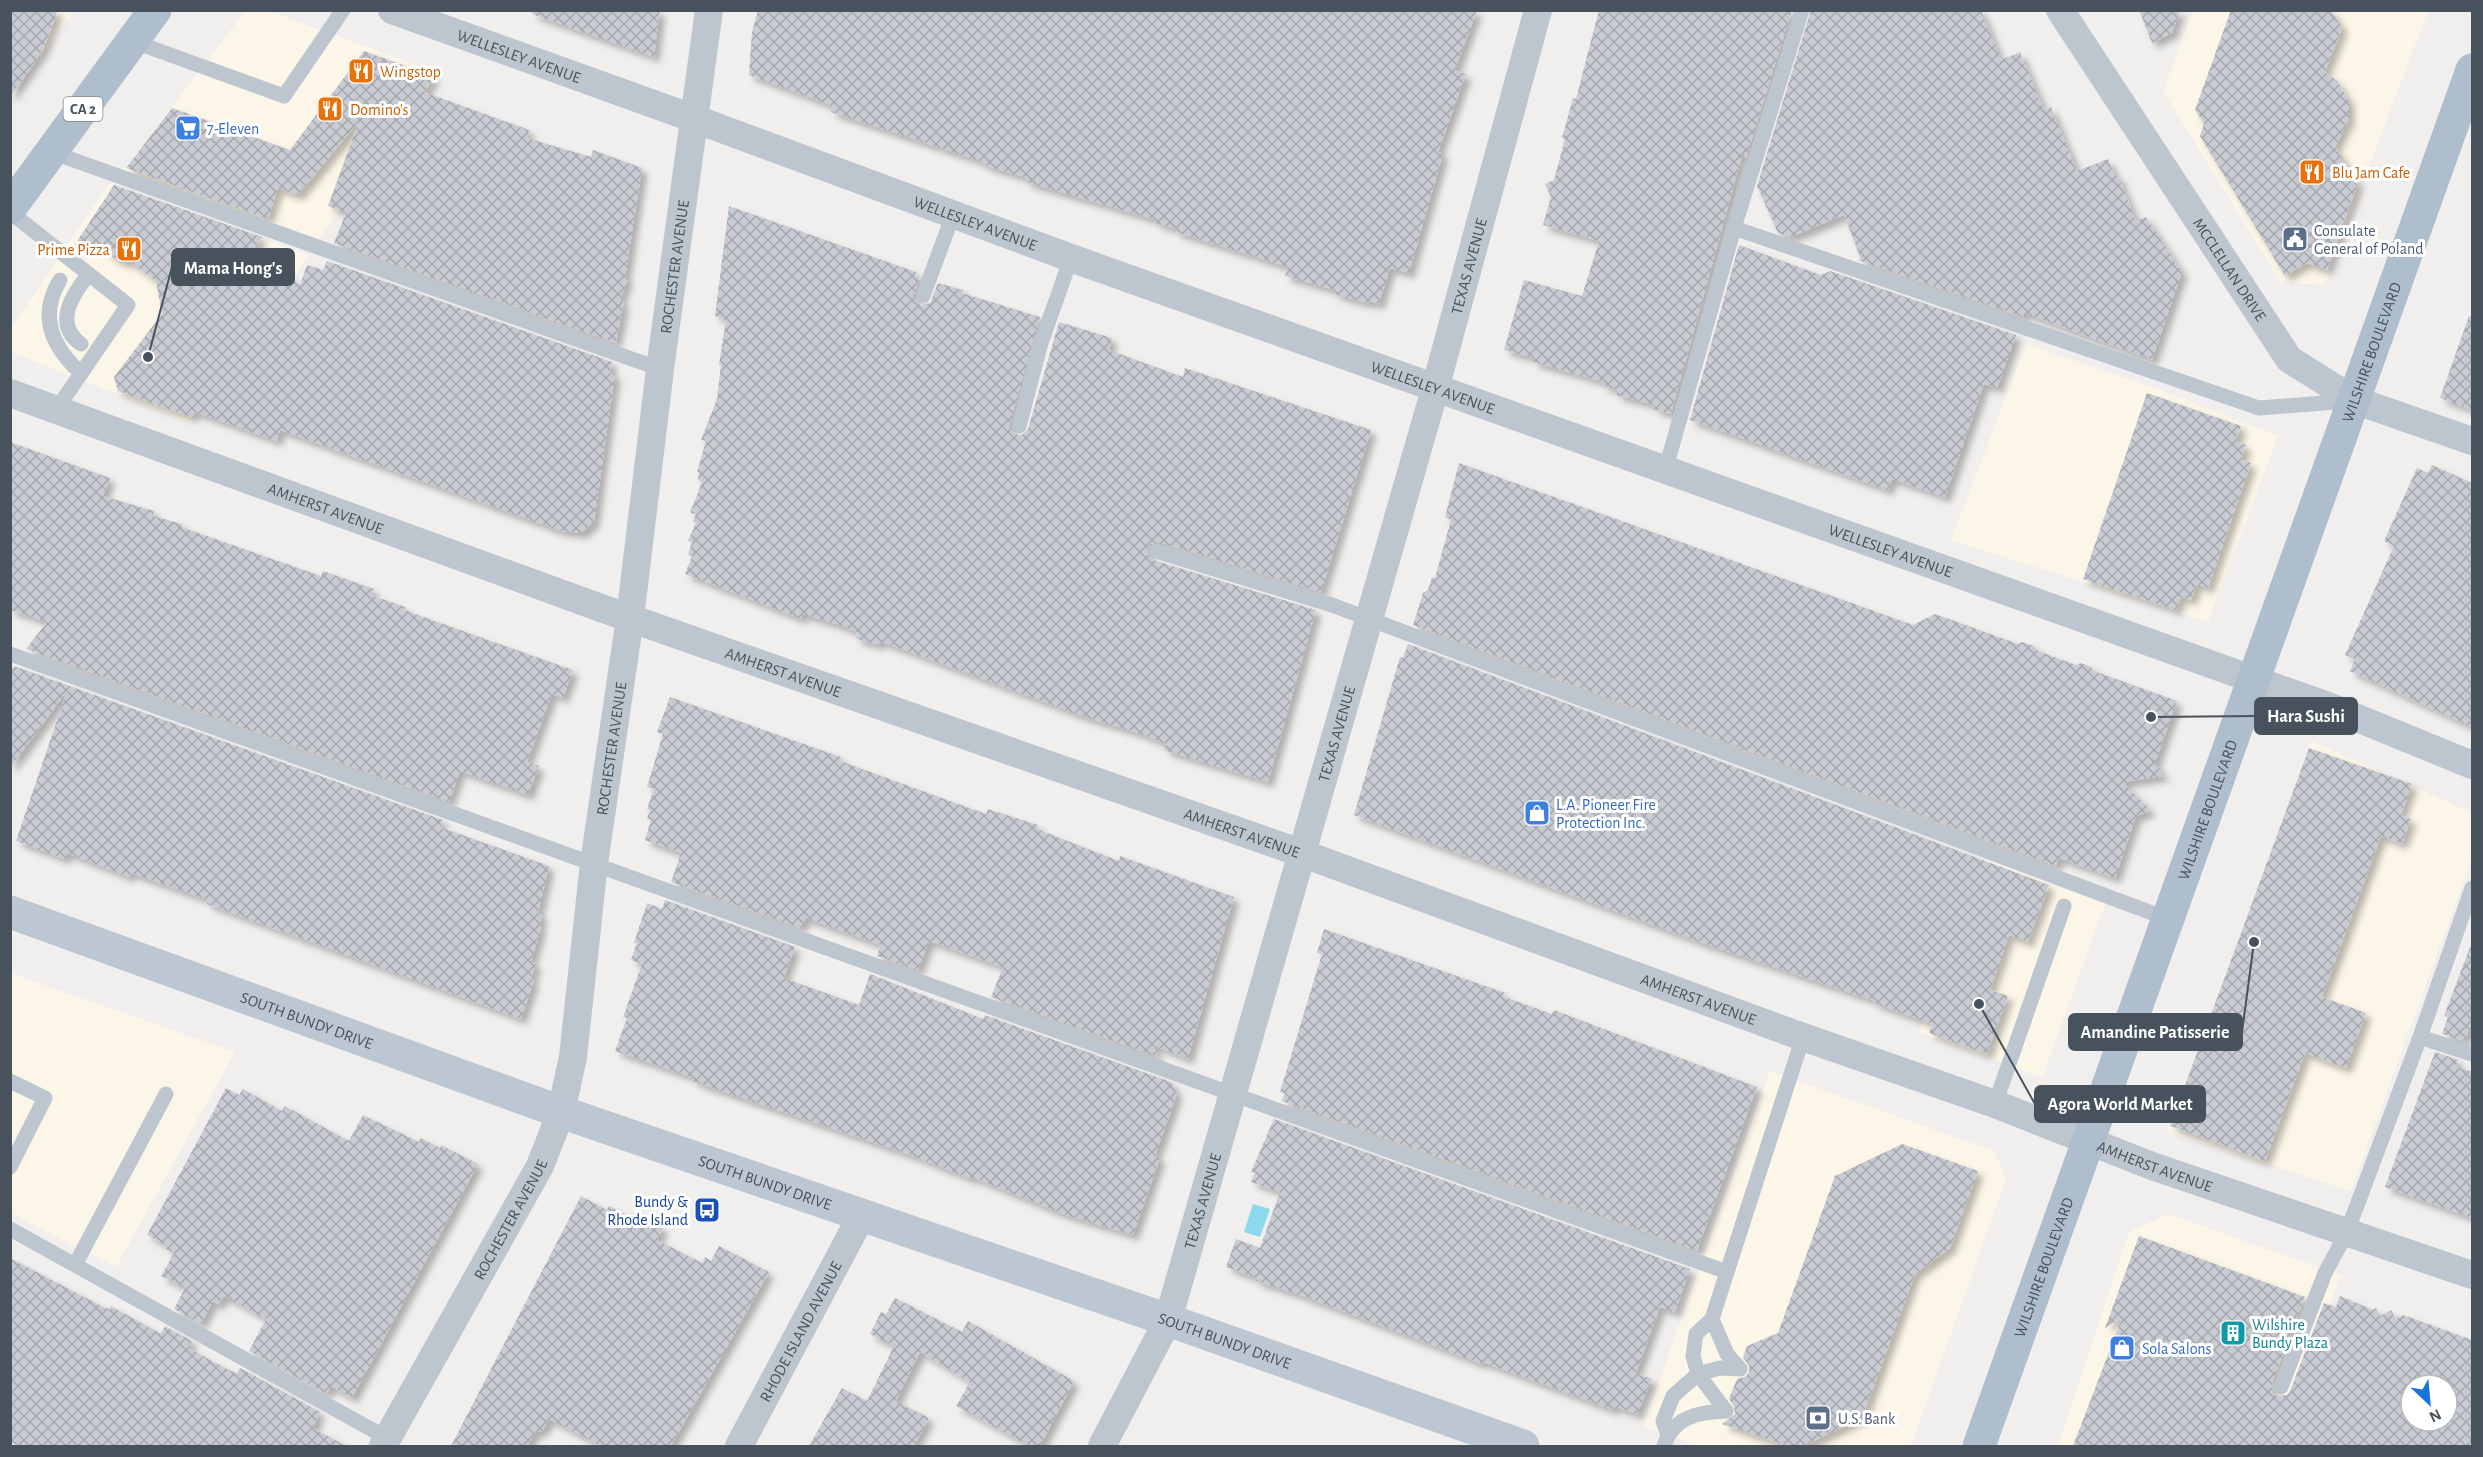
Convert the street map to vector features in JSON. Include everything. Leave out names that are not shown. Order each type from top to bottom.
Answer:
[{"type":"main road","name":"CA 2","points":[[10,210],[155,10]]},
{"type":"main road","name":"WILSHIRE BOULEVARD","points":[[1979,1446],[2472,70]]},
{"type":"main road","name":"SOUTH BUNDY DRIVE","points":[[10,912],[561,1112],[1168,1320],[1523,1446]]},
{"type":"street","name":"WELLESLEY AVENUE","points":[[392,10],[1434,389],[2328,706],[2472,765]]},
{"type":"street","name":"ROCHESTER AVENUE","points":[[385,1442],[540,1166],[561,1112],[573,1057],[594,863],[630,618],[660,369],[709,10]]},
{"type":"street","name":"TEXAS AVENUE","points":[[1102,1446],[1168,1320],[1366,620],[1434,389],[1539,10]]},
{"type":"street","name":"MCCLELLAN DRIVE","points":[[2060,10],[2289,359],[2354,400],[2472,441]]},
{"type":"street","name":"AMHERST AVENUE","points":[[10,393],[630,618],[1301,853],[1803,1037],[1995,1104],[2088,1142],[2472,1275]]},
{"type":"street","name":"RHODE ISLAND AVENUE","points":[[739,1446],[862,1215]]},
{"type":"lane","points":[[132,41],[284,96],[343,10]]},
{"type":"lane","points":[[1665,471],[1734,228],[1802,10]]},
{"type":"lane","points":[[51,152],[660,369]]},
{"type":"lane","points":[[10,210],[128,305],[56,410]]},
{"type":"lane","points":[[923,296],[952,215]]},
{"type":"lane","points":[[1734,228],[2259,408],[2354,400]]},
{"type":"lane","points":[[1018,426],[1041,343],[1071,258]]},
{"type":"lane","points":[[81,344],[69,330],[67,308],[73,294],[89,274]]},
{"type":"lane","points":[[60,280],[49,306],[48,323],[58,348],[81,373]]},
{"type":"lane","points":[[1156,551],[1332,605],[1366,620],[2168,919]]},
{"type":"lane","points":[[10,654],[1727,1272]]},
{"type":"lane","points":[[2281,1387],[2325,1273],[2347,1232],[2420,1037],[2472,888]]},
{"type":"lane","points":[[1995,1104],[2064,906]]},
{"type":"lane","points":[[1666,1441],[1683,1419],[1699,1412],[1726,1411],[1698,1374],[1693,1356],[1696,1334],[1712,1319],[1803,1037]]},
{"type":"lane","points":[[2420,1037],[2472,1054]]},
{"type":"lane","points":[[10,1081],[45,1098],[10,1167]]},
{"type":"lane","points":[[76,1263],[166,1094]]},
{"type":"lane","points":[[10,1229],[76,1263],[385,1442]]},
{"type":"lane","points":[[1666,1441],[1663,1421],[1673,1396],[1698,1374],[1720,1368],[1740,1369],[1727,1354],[1712,1319]]},
{"type":"shaded area","points":[[11,11],[74,11],[11,98]]},
{"type":"shaded area","points":[[245,11],[269,11],[442,75],[319,239],[123,171]]},
{"type":"shaded area","points":[[2193,11],[2428,11],[2324,285],[2281,282],[2163,91]]},
{"type":"shaded area","points":[[109,184],[309,255],[191,423],[11,352],[11,328]]},
{"type":"shaded area","points":[[2026,344],[2141,383],[2278,436],[2208,622],[1951,540]]},
{"type":"shaded area","points":[[2311,741],[2472,813],[2472,858],[2351,1191],[2167,1132]]},
{"type":"shaded area","points":[[1986,859],[2105,904],[2042,1078],[1919,1032]]},
{"type":"shaded area","points":[[10,973],[235,1052],[116,1267],[11,1213]]},
{"type":"shaded area","points":[[1770,1071],[1994,1151],[2006,1179],[1911,1446],[1698,1446],[1643,1426]]},
{"type":"shaded area","points":[[2168,1214],[2341,1275],[2279,1446],[2058,1446],[2129,1232]]},
{"type":"water","points":[[1253,1204],[1270,1209],[1260,1237],[1244,1232]]},
{"type":"building","points":[[10,10],[58,10],[43,50],[10,97]]},
{"type":"building","points":[[533,10],[660,10],[654,57],[532,14]]},
{"type":"building","points":[[758,10],[1477,10],[1455,70],[1466,74],[1438,152],[1443,154],[1409,273],[1390,268],[1379,304],[1334,294],[1335,290],[1285,276],[1288,267],[1176,232],[1177,229],[1155,223],[1156,220],[1026,182],[1027,178],[990,167],[977,160],[831,112],[833,106],[749,75],[752,32]]},
{"type":"building","points":[[1599,10],[1792,10],[1746,158],[1743,152],[1671,414],[1654,409],[1655,405],[1616,395],[1618,390],[1603,386],[1604,382],[1533,362],[1535,358],[1504,350],[1524,280],[1582,296],[1599,241],[1543,225],[1551,197],[1545,184],[1554,180],[1565,139],[1562,138],[1573,98],[1576,99]]},
{"type":"building","points":[[1811,10],[1981,10],[2001,60],[2020,52],[2044,110],[2051,107],[2077,171],[2108,159],[2115,176],[2118,175],[2136,221],[2146,217],[2182,272],[2152,360],[2024,313],[2023,317],[1858,260],[1861,259],[1844,215],[1791,237],[1778,233],[1757,186]]},
{"type":"building","points":[[2139,10],[2180,10],[2172,33],[2152,43]]},
{"type":"building","points":[[2231,10],[2331,10],[2342,28],[2325,72],[2337,81],[2349,101],[2349,119],[2335,147],[2358,183],[2327,270],[2306,263],[2285,276],[2200,136],[2204,123],[2195,110]]},
{"type":"building","points":[[364,51],[435,77],[424,92],[529,130],[527,138],[591,157],[593,150],[642,168],[625,278],[628,279],[620,300],[624,302],[616,343],[334,243],[346,213],[328,206],[359,121],[298,195],[278,188],[268,219],[126,168],[172,108],[290,150]]},
{"type":"building","points":[[114,185],[262,237],[254,250],[300,285],[307,265],[323,270],[327,261],[612,362],[610,372],[615,374],[594,522],[582,533],[561,531],[280,430],[277,441],[195,412],[191,417],[118,391],[114,377],[162,314],[156,281],[130,262],[122,262],[113,257],[99,244],[72,249]]},
{"type":"building","points":[[729,206],[916,272],[915,276],[920,277],[913,297],[920,305],[930,303],[938,283],[963,290],[962,293],[1040,317],[1010,423],[1010,429],[1016,435],[1022,435],[1028,429],[1059,322],[1112,338],[1109,350],[1183,377],[1185,368],[1371,430],[1321,592],[1159,542],[1150,544],[1147,549],[1149,557],[1153,560],[1316,610],[1268,782],[1164,750],[1166,744],[1138,733],[1085,717],[880,641],[879,645],[856,639],[857,632],[836,624],[802,614],[801,619],[685,574],[692,556],[688,555],[692,542],[688,541],[696,523],[693,522],[696,514],[690,513],[702,482],[698,480],[699,472],[697,472],[706,441],[701,440],[717,399],[721,365],[719,365],[726,320],[715,316]]},
{"type":"building","points":[[1739,245],[1821,275],[1830,271],[2016,335],[1997,388],[1984,384],[1945,497],[1892,479],[1888,490],[1690,420]]},
{"type":"building","points":[[2469,316],[2472,316],[2472,410],[2440,398]]},
{"type":"building","points":[[2147,393],[2241,426],[2236,442],[2246,445],[2241,460],[2251,463],[2208,588],[2197,584],[2191,600],[2181,597],[2176,610],[2083,579]]},
{"type":"building","points":[[10,442],[110,478],[103,496],[154,511],[153,516],[182,524],[181,527],[321,576],[323,571],[374,589],[371,595],[405,607],[404,610],[573,670],[563,698],[552,694],[527,762],[539,766],[528,795],[460,771],[449,802],[26,649],[47,622],[10,610]]},
{"type":"building","points":[[1459,463],[1913,625],[1935,614],[2018,644],[2022,642],[2034,646],[2038,651],[2076,665],[2081,663],[2091,667],[2094,671],[2177,701],[2155,763],[2164,776],[2123,782],[2151,811],[2136,816],[2115,878],[2059,858],[2056,866],[1413,625],[1423,593],[1428,590],[1432,577],[1435,578],[1451,520],[1445,517]]},
{"type":"building","points":[[2432,465],[2472,483],[2472,727],[2350,671],[2355,659],[2345,655],[2394,546],[2384,541],[2417,468],[2428,473]]},
{"type":"building","points":[[1408,644],[2049,885],[2028,942],[2009,935],[1990,990],[2008,996],[1987,1054],[1929,1033],[1932,1024],[1874,1003],[1875,1001],[1702,943],[1354,815],[1400,657],[1403,658]]},
{"type":"building","points":[[14,666],[443,820],[440,827],[549,866],[538,913],[542,915],[539,926],[541,927],[531,962],[536,964],[531,979],[534,980],[521,1019],[207,904],[208,900],[131,873],[129,877],[67,853],[65,859],[16,841],[67,691],[10,768],[10,671]]},
{"type":"building","points":[[670,697],[841,757],[840,761],[986,814],[988,809],[1038,825],[1037,829],[1119,861],[1120,856],[1234,897],[1188,1059],[1153,1045],[1158,1057],[991,997],[1003,967],[929,941],[918,970],[877,956],[881,945],[805,918],[801,928],[671,882],[681,853],[645,840],[651,820],[647,819],[650,810],[647,809],[654,789],[647,787],[663,734],[657,732]]},
{"type":"building","points":[[2309,748],[2412,784],[2401,815],[2411,819],[2402,844],[2381,836],[2322,997],[2366,1013],[2346,1068],[2305,1053],[2265,1161],[2170,1126]]},
{"type":"building","points":[[665,900],[795,947],[784,978],[859,1005],[870,974],[983,1019],[985,1015],[1171,1082],[1177,1094],[1155,1156],[1160,1158],[1133,1235],[1063,1214],[972,1177],[971,1179],[916,1157],[692,1081],[694,1078],[615,1051],[627,1018],[623,1017],[642,964],[631,960],[647,903],[662,909]]},
{"type":"building","points":[[1324,929],[1505,993],[1503,996],[1507,998],[1552,1014],[1554,1010],[1757,1087],[1697,1251],[1282,1101],[1285,1093],[1280,1092],[1322,954],[1317,953]]},
{"type":"building","points":[[2470,947],[2472,947],[2472,1026],[2470,1026],[2465,1041],[2442,1034],[2448,1017],[2444,1016]]},
{"type":"building","points":[[2435,1052],[2458,1060],[2456,1066],[2472,1072],[2472,1218],[2385,1187]]},
{"type":"building","points":[[226,1088],[239,1095],[243,1089],[282,1111],[285,1106],[349,1141],[363,1115],[419,1142],[421,1138],[440,1148],[441,1145],[478,1164],[352,1398],[331,1386],[327,1394],[249,1351],[266,1319],[224,1296],[219,1305],[213,1301],[201,1324],[174,1309],[185,1288],[161,1276],[174,1253],[166,1249],[168,1246],[147,1235]]},
{"type":"building","points":[[1274,1119],[1690,1269],[1675,1312],[1660,1307],[1636,1373],[1652,1379],[1637,1414],[1614,1406],[1613,1410],[1483,1362],[1482,1364],[1303,1296],[1256,1281],[1257,1278],[1226,1267],[1236,1239],[1260,1248],[1280,1192],[1251,1182],[1255,1173],[1251,1172]]},
{"type":"building","points":[[1902,1144],[1978,1171],[1950,1248],[1915,1274],[1862,1418],[1803,1446],[1787,1446],[1722,1424],[1735,1414],[1734,1406],[1729,1399],[1737,1379],[1745,1377],[1749,1372],[1749,1365],[1743,1358],[1747,1346],[1778,1333],[1835,1176]]},
{"type":"building","points":[[581,1196],[607,1210],[609,1206],[632,1218],[635,1212],[663,1228],[657,1240],[702,1263],[705,1257],[711,1261],[719,1246],[769,1272],[671,1446],[601,1446],[549,1419],[542,1432],[537,1430],[527,1446],[451,1446]]},
{"type":"building","points":[[2139,1236],[2305,1297],[2272,1383],[2273,1393],[2278,1396],[2287,1395],[2290,1391],[2324,1303],[2336,1307],[2340,1296],[2373,1310],[2376,1308],[2380,1316],[2391,1310],[2396,1319],[2403,1315],[2472,1340],[2472,1446],[2073,1446],[2122,1318],[2105,1328]]},
{"type":"building","points":[[10,1258],[105,1308],[110,1309],[111,1306],[161,1334],[165,1326],[192,1341],[189,1348],[210,1360],[237,1374],[240,1368],[320,1412],[313,1428],[346,1446],[20,1446],[10,1442]]},
{"type":"building","points":[[895,1298],[962,1332],[968,1321],[1074,1381],[1040,1446],[1030,1446],[956,1406],[970,1382],[920,1352],[896,1401],[929,1418],[914,1446],[809,1446],[842,1388],[867,1401],[894,1346],[870,1334],[881,1312],[886,1314]]},
{"type":"place","name":"Wingstop","points":[[361,71]]},
{"type":"place","name":"Domino's","points":[[330,109]]},
{"type":"place","name":"7-Eleven","points":[[188,128]]},
{"type":"place","name":"Blu Jam Cafe","points":[[2312,172]]},
{"type":"place","name":"Consulate General of Poland","points":[[2295,239]]},
{"type":"place","name":"Prime Pizza","points":[[129,249]]},
{"type":"place","name":"Mama Hong's","points":[[148,357]]},
{"type":"place","name":"Hara Sushi","points":[[2151,717]]},
{"type":"place","name":"L.A. Pioneer Fire Protection Inc.","points":[[1537,813]]},
{"type":"place","name":"Amandine Patisserie","points":[[2254,942]]},
{"type":"place","name":"Agora World Market","points":[[1979,1004]]},
{"type":"place","name":"Bundy & Rhode Island","points":[[707,1210]]},
{"type":"place","name":"Wilshire Bundy Plaza","points":[[2233,1333]]},
{"type":"place","name":"Sola Salons","points":[[2122,1348]]},
{"type":"place","name":"U.S. Bank","points":[[1818,1418]]}]
